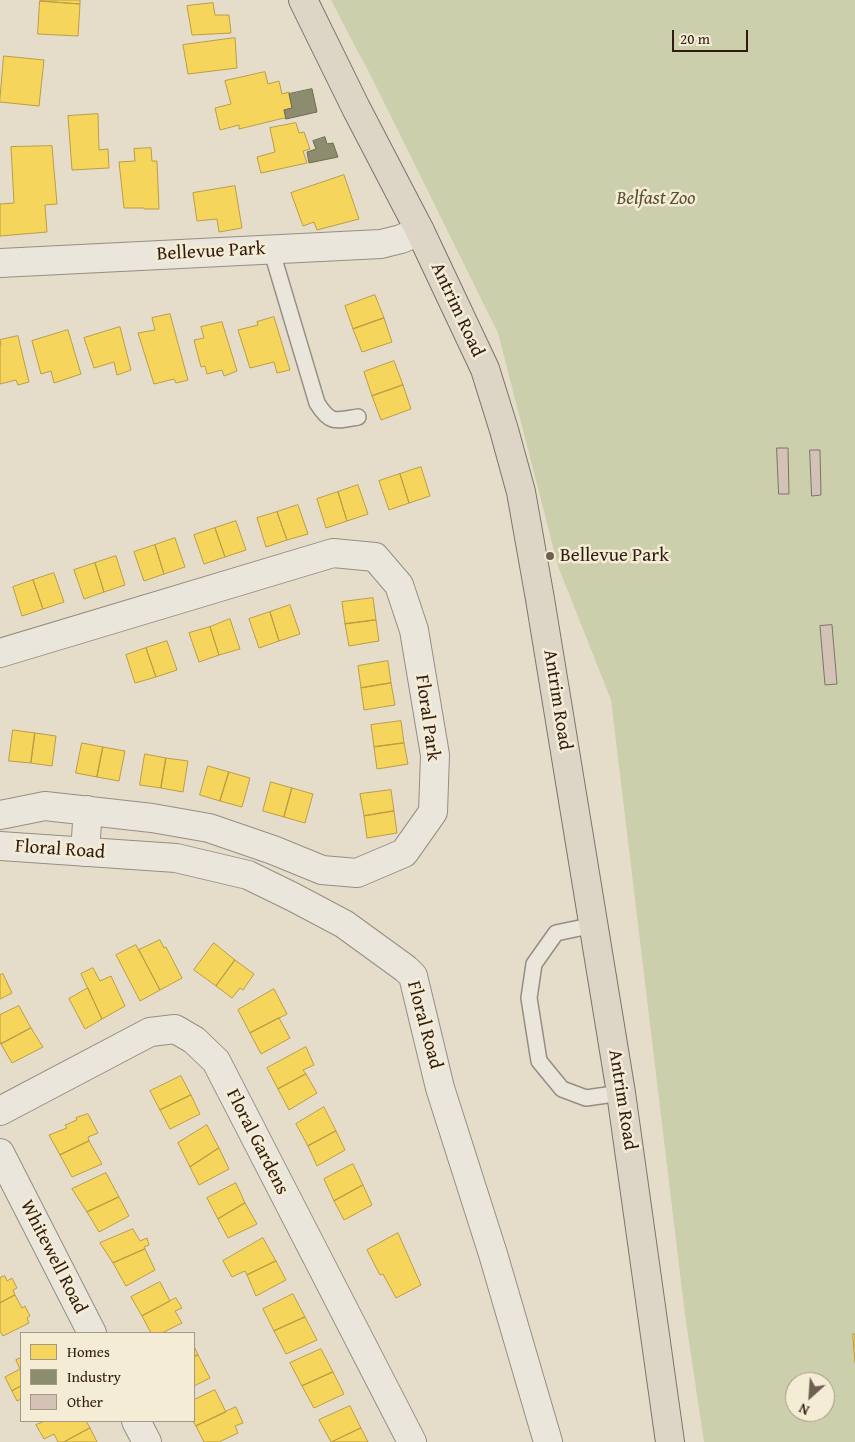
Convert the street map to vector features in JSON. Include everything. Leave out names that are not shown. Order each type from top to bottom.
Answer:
[{"type":"main road","name":"Antrim Road","points":[[303,0],[420,232],[484,369],[521,492],[621,1093],[670,1442]]},
{"type":"street","name":"Bellevue Park","points":[[0,263],[381,244],[420,232]]},
{"type":"street","name":"Floral Park","points":[[0,653],[332,553],[375,557],[399,585],[414,630],[435,755],[433,812],[404,853],[357,873],[322,870],[273,850],[209,828],[152,818],[45,806],[0,815]]},
{"type":"street","points":[[85,852],[88,823],[87,810]]},
{"type":"street","name":"Floral Road","points":[[0,846],[176,858],[248,875],[293,896],[344,924],[413,976],[440,1088],[493,1254],[548,1442]]},
{"type":"street","name":"Floral Gardens","points":[[0,1111],[150,1032],[175,1029],[194,1040],[216,1061],[412,1442]]},
{"type":"street","name":"Whitewell Road","points":[[0,1153],[91,1332]]},
{"type":"street","points":[[137,1422],[147,1442]]},
{"type":"lane","points":[[271,249],[317,403],[324,415],[336,421],[358,417]]},
{"type":"lane","points":[[594,925],[556,933],[534,964],[529,998],[539,1061],[562,1089],[586,1098],[621,1093]]},
{"type":"green space","name":"Belfast Zoo","points":[[331,0],[855,0],[855,1442],[704,1442],[685,1315],[611,700],[558,566],[498,333],[369,72]]},
{"type":"building: Homes","points":[[80,0],[80,4],[40,1]]},
{"type":"building: Homes","points":[[40,1],[80,4],[78,36],[38,34]]},
{"type":"building: Homes","points":[[213,3],[215,15],[229,15],[231,33],[192,35],[187,6]]},
{"type":"building: Homes","points":[[235,38],[237,68],[188,74],[183,45]]},
{"type":"building: Homes","points":[[4,56],[44,60],[39,106],[0,102]]},
{"type":"building: Homes","points":[[265,72],[268,84],[279,81],[282,94],[289,92],[292,108],[284,110],[286,119],[239,129],[239,125],[220,130],[215,108],[231,104],[225,81]]},
{"type":"building: Homes","points":[[98,114],[99,150],[108,149],[109,168],[72,170],[68,116]]},
{"type":"building: Homes","points":[[296,123],[299,133],[304,132],[310,149],[303,151],[307,163],[261,173],[257,157],[275,152],[270,128]]},
{"type":"building: Homes","points":[[52,146],[57,204],[45,205],[47,232],[0,236],[0,204],[14,203],[11,147]]},
{"type":"building: Homes","points":[[151,148],[152,161],[157,161],[159,209],[124,208],[119,162],[135,161],[134,149]]},
{"type":"building: Homes","points":[[344,175],[359,219],[317,230],[314,222],[303,226],[291,193]]},
{"type":"building: Homes","points":[[235,186],[242,228],[219,232],[217,219],[197,221],[193,193]]},
{"type":"building: Homes","points":[[375,295],[384,318],[353,329],[345,306]]},
{"type":"building: Homes","points":[[170,314],[188,380],[176,383],[174,379],[154,384],[138,333],[155,330],[152,318]]},
{"type":"building: Homes","points":[[274,317],[290,370],[277,373],[274,362],[250,368],[238,330],[258,325],[257,322]]},
{"type":"building: Homes","points":[[384,318],[392,342],[362,352],[353,329]]},
{"type":"building: Homes","points":[[222,322],[237,371],[224,376],[222,370],[207,374],[205,366],[201,367],[194,340],[204,338],[201,327]]},
{"type":"building: Homes","points":[[120,327],[131,370],[117,375],[114,362],[94,368],[84,338]]},
{"type":"building: Homes","points":[[68,330],[81,374],[54,383],[51,371],[41,374],[32,341]]},
{"type":"building: Homes","points":[[18,336],[29,382],[18,385],[16,380],[0,384],[0,340]]},
{"type":"building: Homes","points":[[394,361],[403,385],[372,396],[364,372]]},
{"type":"building: Homes","points":[[403,385],[411,409],[381,420],[372,396]]},
{"type":"building: Homes","points":[[421,467],[430,496],[409,503],[400,474]]},
{"type":"building: Homes","points":[[400,474],[409,503],[389,510],[379,481]]},
{"type":"building: Homes","points":[[358,485],[368,514],[347,521],[338,492]]},
{"type":"building: Homes","points":[[338,492],[347,521],[326,528],[317,499]]},
{"type":"building: Homes","points":[[298,505],[308,534],[287,540],[277,512]]},
{"type":"building: Homes","points":[[277,512],[287,540],[266,547],[257,518]]},
{"type":"building: Homes","points":[[236,521],[246,550],[225,557],[215,528]]},
{"type":"building: Homes","points":[[215,528],[225,557],[204,564],[194,535]]},
{"type":"building: Homes","points":[[175,538],[185,567],[164,574],[155,545]]},
{"type":"building: Homes","points":[[155,545],[164,574],[144,581],[134,552]]},
{"type":"building: Homes","points":[[116,556],[125,585],[104,592],[95,563]]},
{"type":"building: Homes","points":[[95,563],[104,592],[84,599],[74,570]]},
{"type":"building: Homes","points":[[54,573],[64,602],[43,609],[33,580]]},
{"type":"building: Homes","points":[[33,580],[43,609],[22,616],[13,587]]},
{"type":"building: Homes","points":[[373,598],[376,620],[345,624],[342,602]]},
{"type":"building: Homes","points":[[290,605],[300,634],[279,641],[270,612]]},
{"type":"building: Homes","points":[[270,612],[279,641],[259,648],[249,619]]},
{"type":"building: Homes","points":[[230,619],[240,649],[219,655],[210,627]]},
{"type":"building: Homes","points":[[376,620],[379,641],[349,646],[345,624]]},
{"type":"building: Homes","points":[[210,627],[219,655],[199,662],[189,633]]},
{"type":"building: Homes","points":[[167,641],[177,670],[156,677],[146,648]]},
{"type":"building: Homes","points":[[146,648],[156,677],[135,683],[126,655]]},
{"type":"building: Homes","points":[[388,661],[391,683],[361,688],[358,666]]},
{"type":"building: Homes","points":[[391,683],[395,705],[364,710],[361,688]]},
{"type":"building: Homes","points":[[401,721],[404,743],[374,747],[371,725]]},
{"type":"building: Homes","points":[[13,730],[35,733],[31,763],[9,761]]},
{"type":"building: Homes","points":[[35,733],[56,736],[52,766],[31,763]]},
{"type":"building: Homes","points":[[82,743],[103,747],[97,777],[76,773]]},
{"type":"building: Homes","points":[[404,743],[408,764],[377,769],[374,747]]},
{"type":"building: Homes","points":[[103,747],[125,751],[119,781],[97,777]]},
{"type":"building: Homes","points":[[145,754],[166,758],[161,788],[140,785]]},
{"type":"building: Homes","points":[[166,758],[188,761],[183,792],[161,788]]},
{"type":"building: Homes","points":[[208,766],[229,772],[220,801],[200,795]]},
{"type":"building: Homes","points":[[229,772],[250,778],[242,807],[220,801]]},
{"type":"building: Homes","points":[[271,782],[292,788],[284,817],[263,811]]},
{"type":"building: Homes","points":[[292,788],[313,794],[305,823],[284,817]]},
{"type":"building: Homes","points":[[391,790],[394,811],[364,816],[360,794]]},
{"type":"building: Homes","points":[[394,811],[397,833],[367,838],[364,816]]},
{"type":"building: Homes","points":[[160,940],[164,948],[166,947],[182,978],[160,990],[139,950]]},
{"type":"building: Homes","points":[[214,943],[235,960],[216,986],[194,970]]},
{"type":"building: Homes","points":[[136,945],[160,990],[140,1001],[116,955]]},
{"type":"building: Homes","points":[[235,960],[254,974],[243,990],[240,988],[232,998],[216,986]]},
{"type":"building: Homes","points":[[93,968],[100,981],[111,976],[125,1006],[102,1019],[81,974]]},
{"type":"building: Homes","points":[[3,974],[12,993],[0,999],[0,975]]},
{"type":"building: Homes","points":[[88,988],[102,1019],[85,1029],[69,999]]},
{"type":"building: Homes","points":[[274,989],[287,1014],[250,1033],[238,1010]]},
{"type":"building: Homes","points":[[19,1006],[31,1028],[1,1044],[0,1015]]},
{"type":"building: Homes","points":[[279,1018],[290,1038],[261,1054],[250,1033]]},
{"type":"building: Homes","points":[[31,1028],[43,1047],[12,1063],[1,1044]]},
{"type":"building: Homes","points":[[306,1047],[314,1065],[303,1070],[306,1074],[278,1089],[267,1068]]},
{"type":"building: Homes","points":[[306,1074],[317,1093],[289,1110],[278,1089]]},
{"type":"building: Homes","points":[[181,1076],[191,1095],[160,1110],[150,1091]]},
{"type":"building: Homes","points":[[191,1095],[200,1114],[170,1129],[160,1110]]},
{"type":"building: Homes","points":[[324,1107],[336,1131],[308,1146],[296,1124]]},
{"type":"building: Homes","points":[[88,1114],[98,1133],[88,1137],[89,1141],[60,1155],[49,1135],[67,1128],[65,1125],[77,1120],[76,1118]]},
{"type":"building: Homes","points":[[207,1125],[219,1148],[190,1167],[178,1143]]},
{"type":"building: Homes","points":[[336,1131],[345,1150],[317,1166],[308,1146]]},
{"type":"building: Homes","points":[[89,1141],[102,1164],[72,1177],[60,1155]]},
{"type":"building: Homes","points":[[219,1148],[229,1169],[199,1185],[190,1167]]},
{"type":"building: Homes","points":[[353,1164],[363,1185],[334,1201],[324,1179]]},
{"type":"building: Homes","points":[[106,1173],[119,1197],[87,1212],[72,1189]]},
{"type":"building: Homes","points":[[236,1183],[245,1203],[218,1219],[207,1198]]},
{"type":"building: Homes","points":[[363,1185],[372,1205],[344,1220],[334,1201]]},
{"type":"building: Homes","points":[[119,1197],[129,1216],[99,1232],[87,1212]]},
{"type":"building: Homes","points":[[245,1203],[257,1224],[228,1238],[218,1219]]},
{"type":"building: Homes","points":[[133,1229],[140,1241],[147,1238],[149,1245],[144,1247],[145,1249],[113,1263],[100,1243]]},
{"type":"building: Homes","points":[[398,1233],[421,1285],[396,1298],[383,1274],[380,1275],[367,1250]]},
{"type":"building: Homes","points":[[263,1238],[276,1261],[247,1275],[245,1271],[232,1277],[223,1261]]},
{"type":"building: Homes","points":[[145,1249],[155,1270],[126,1286],[113,1263]]},
{"type":"building: Homes","points":[[276,1261],[286,1280],[256,1296],[247,1275]]},
{"type":"building: Homes","points":[[5,1276],[7,1281],[12,1278],[17,1288],[13,1290],[15,1295],[0,1303],[0,1278]]},
{"type":"building: Homes","points":[[160,1282],[170,1301],[142,1316],[131,1297]]},
{"type":"building: Homes","points":[[293,1294],[305,1317],[274,1331],[263,1309]]},
{"type":"building: Homes","points":[[15,1295],[22,1308],[25,1306],[30,1316],[27,1318],[29,1323],[3,1336],[0,1331],[0,1303]]},
{"type":"building: Homes","points":[[176,1298],[182,1308],[175,1311],[182,1323],[164,1332],[150,1332],[142,1316]]},
{"type":"building: Homes","points":[[305,1317],[317,1340],[286,1354],[274,1331]]},
{"type":"building: Homes","points":[[853,1334],[855,1334],[855,1362]]},
{"type":"building: Homes","points":[[321,1349],[333,1372],[302,1386],[290,1363]]},
{"type":"building: Homes","points":[[198,1355],[210,1378],[195,1386],[195,1356]]},
{"type":"building: Homes","points":[[20,1358],[20,1369],[16,1360]]},
{"type":"building: Homes","points":[[20,1369],[20,1387],[12,1391],[5,1377]]},
{"type":"building: Homes","points":[[333,1372],[344,1394],[314,1408],[302,1386]]},
{"type":"building: Homes","points":[[20,1387],[20,1400],[17,1401],[12,1391]]},
{"type":"building: Homes","points":[[215,1390],[226,1412],[196,1426],[194,1422],[195,1400]]},
{"type":"building: Homes","points":[[350,1406],[361,1428],[331,1442],[319,1420]]},
{"type":"building: Homes","points":[[236,1407],[243,1423],[235,1426],[238,1433],[219,1442],[204,1442],[196,1426]]},
{"type":"building: Homes","points":[[43,1422],[87,1422],[90,1428],[64,1442],[58,1442],[54,1434],[44,1439],[36,1425]]},
{"type":"building: Homes","points":[[90,1428],[97,1442],[64,1442]]},
{"type":"building: Homes","points":[[361,1428],[368,1442],[332,1442]]},
{"type":"building: Industry","points":[[312,89],[317,112],[286,119],[284,110],[292,108],[289,94]]},
{"type":"building: Industry","points":[[325,137],[327,144],[333,143],[338,157],[309,163],[307,152],[316,149],[313,141]]},
{"type":"building: Other","points":[[777,448],[788,448],[789,494],[779,494]]},
{"type":"building: Other","points":[[810,450],[820,450],[821,495],[812,496]]},
{"type":"building: Other","points":[[832,625],[837,684],[825,685],[820,626]]},
{"type":"place","name":"Bellevue Park","points":[[550,556]]}]
